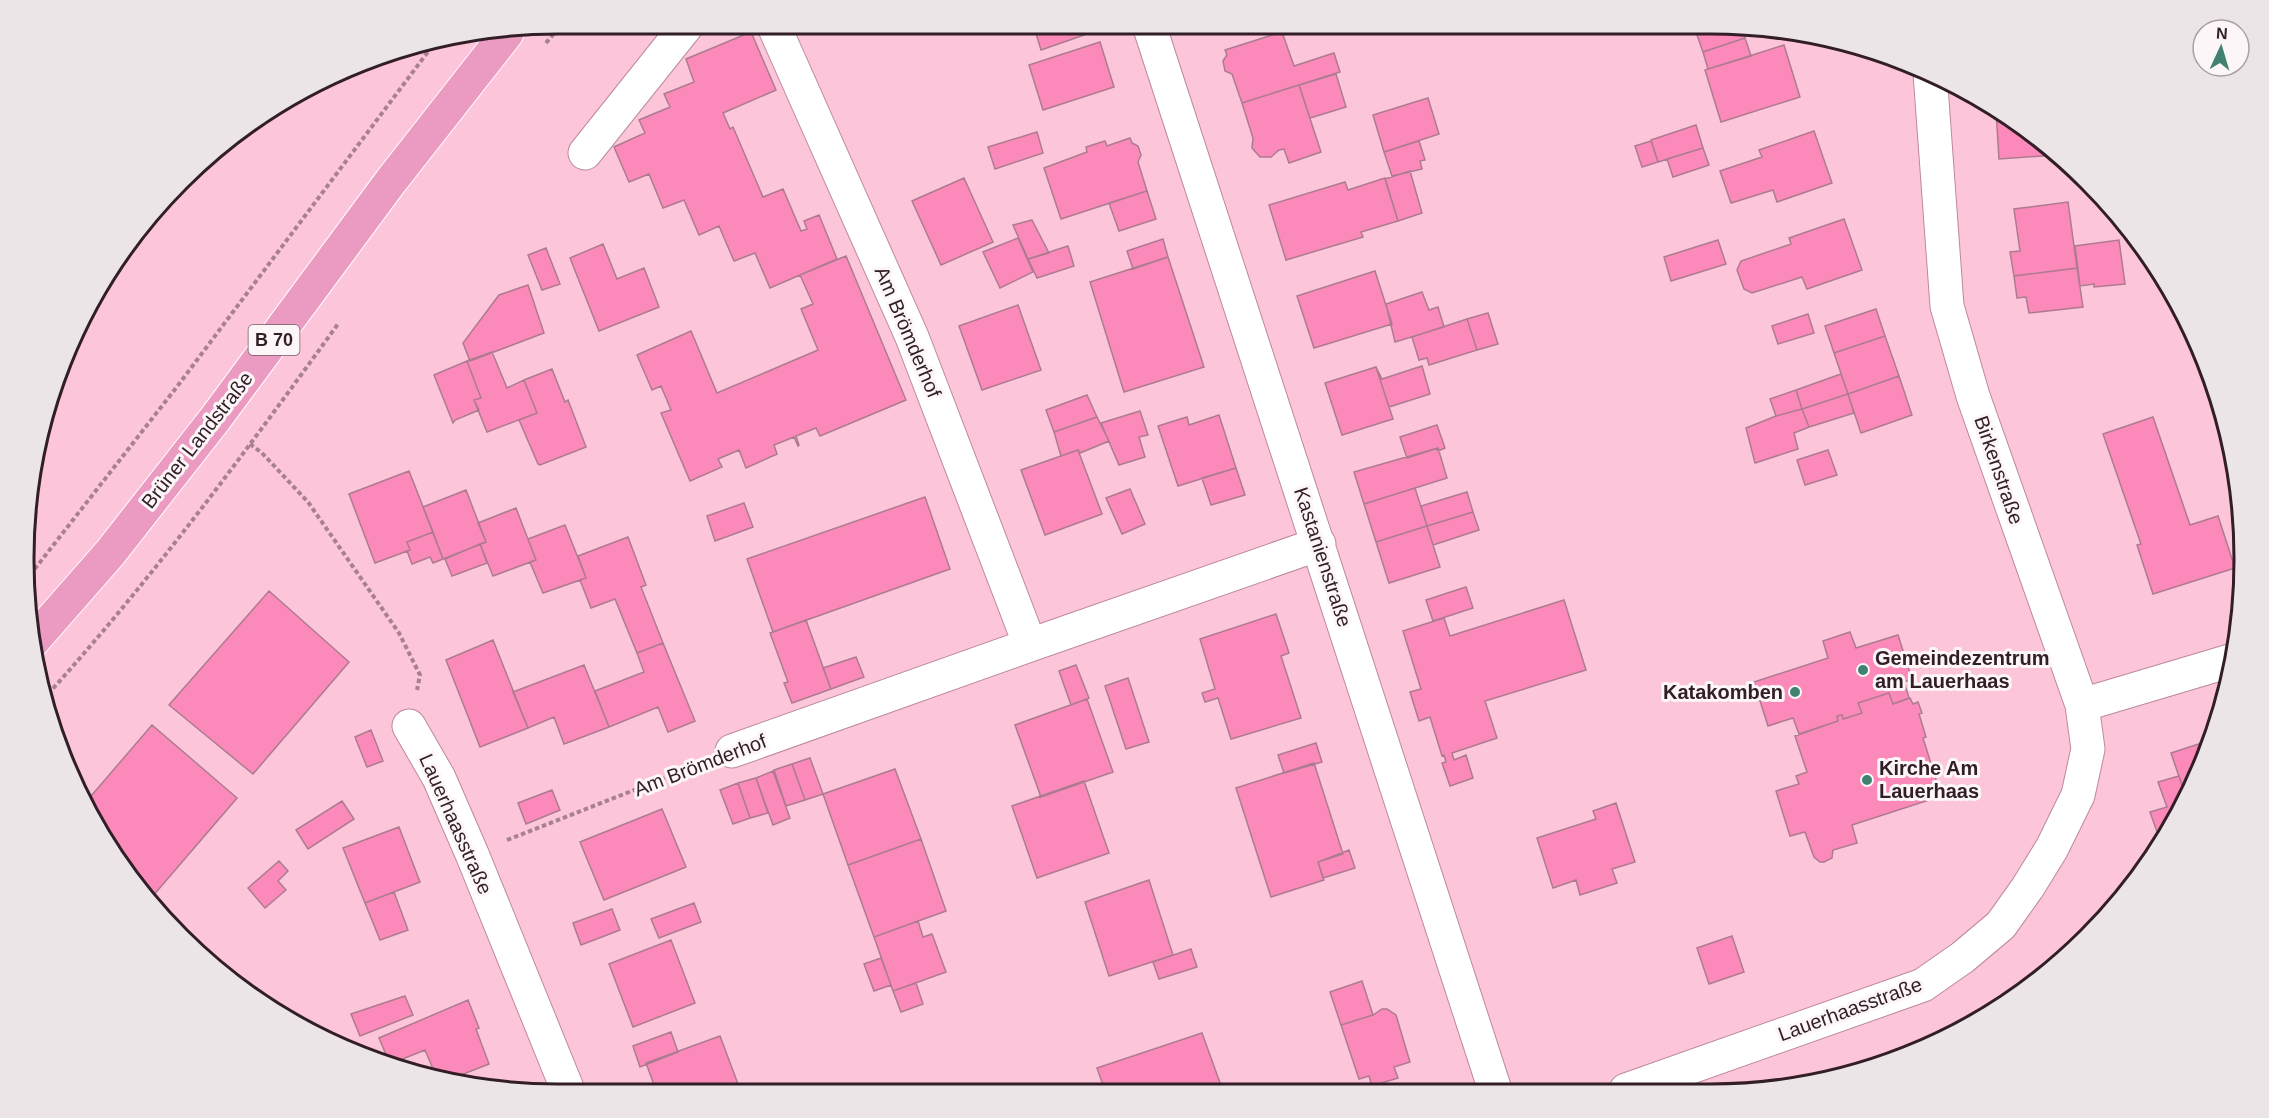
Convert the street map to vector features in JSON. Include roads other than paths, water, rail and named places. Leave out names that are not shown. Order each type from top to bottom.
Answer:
[{"type":"main road","name":"Brüner Landstraße","points":[[40,633],[110,553],[215,419],[391,181],[503,38]]},
{"type":"street","points":[[585,153],[680,34]]},
{"type":"street","name":"Am Brömderhof","points":[[777,34],[912,337],[1030,645]]},
{"type":"street","name":"Kastanienstraße","points":[[1152,34],[1493,1084]]},
{"type":"street","name":"Birkenstraße","points":[[1931,84],[1947,306],[1973,396],[2082,705]]},
{"type":"street","name":"Am Brömderhof","points":[[732,751],[1319,544]]},
{"type":"street","points":[[2082,705],[2224,663]]},
{"type":"street","name":"Lauerhaasstraße","points":[[1643,1084],[1923,985],[1963,957],[2001,925],[2052,848],[2078,795],[2088,749],[2082,705]]},
{"type":"street","name":"Lauerhaasstraße","points":[[409,726],[439,777],[565,1084]]},
{"type":"place","name":"Gemeindezentrum am Lauerhaas","points":[[1863,670]]},
{"type":"place","name":"Katakomben","points":[[1795,692]]},
{"type":"place","name":"Kirche Am Lauerhaas","points":[[1867,780]]}]
